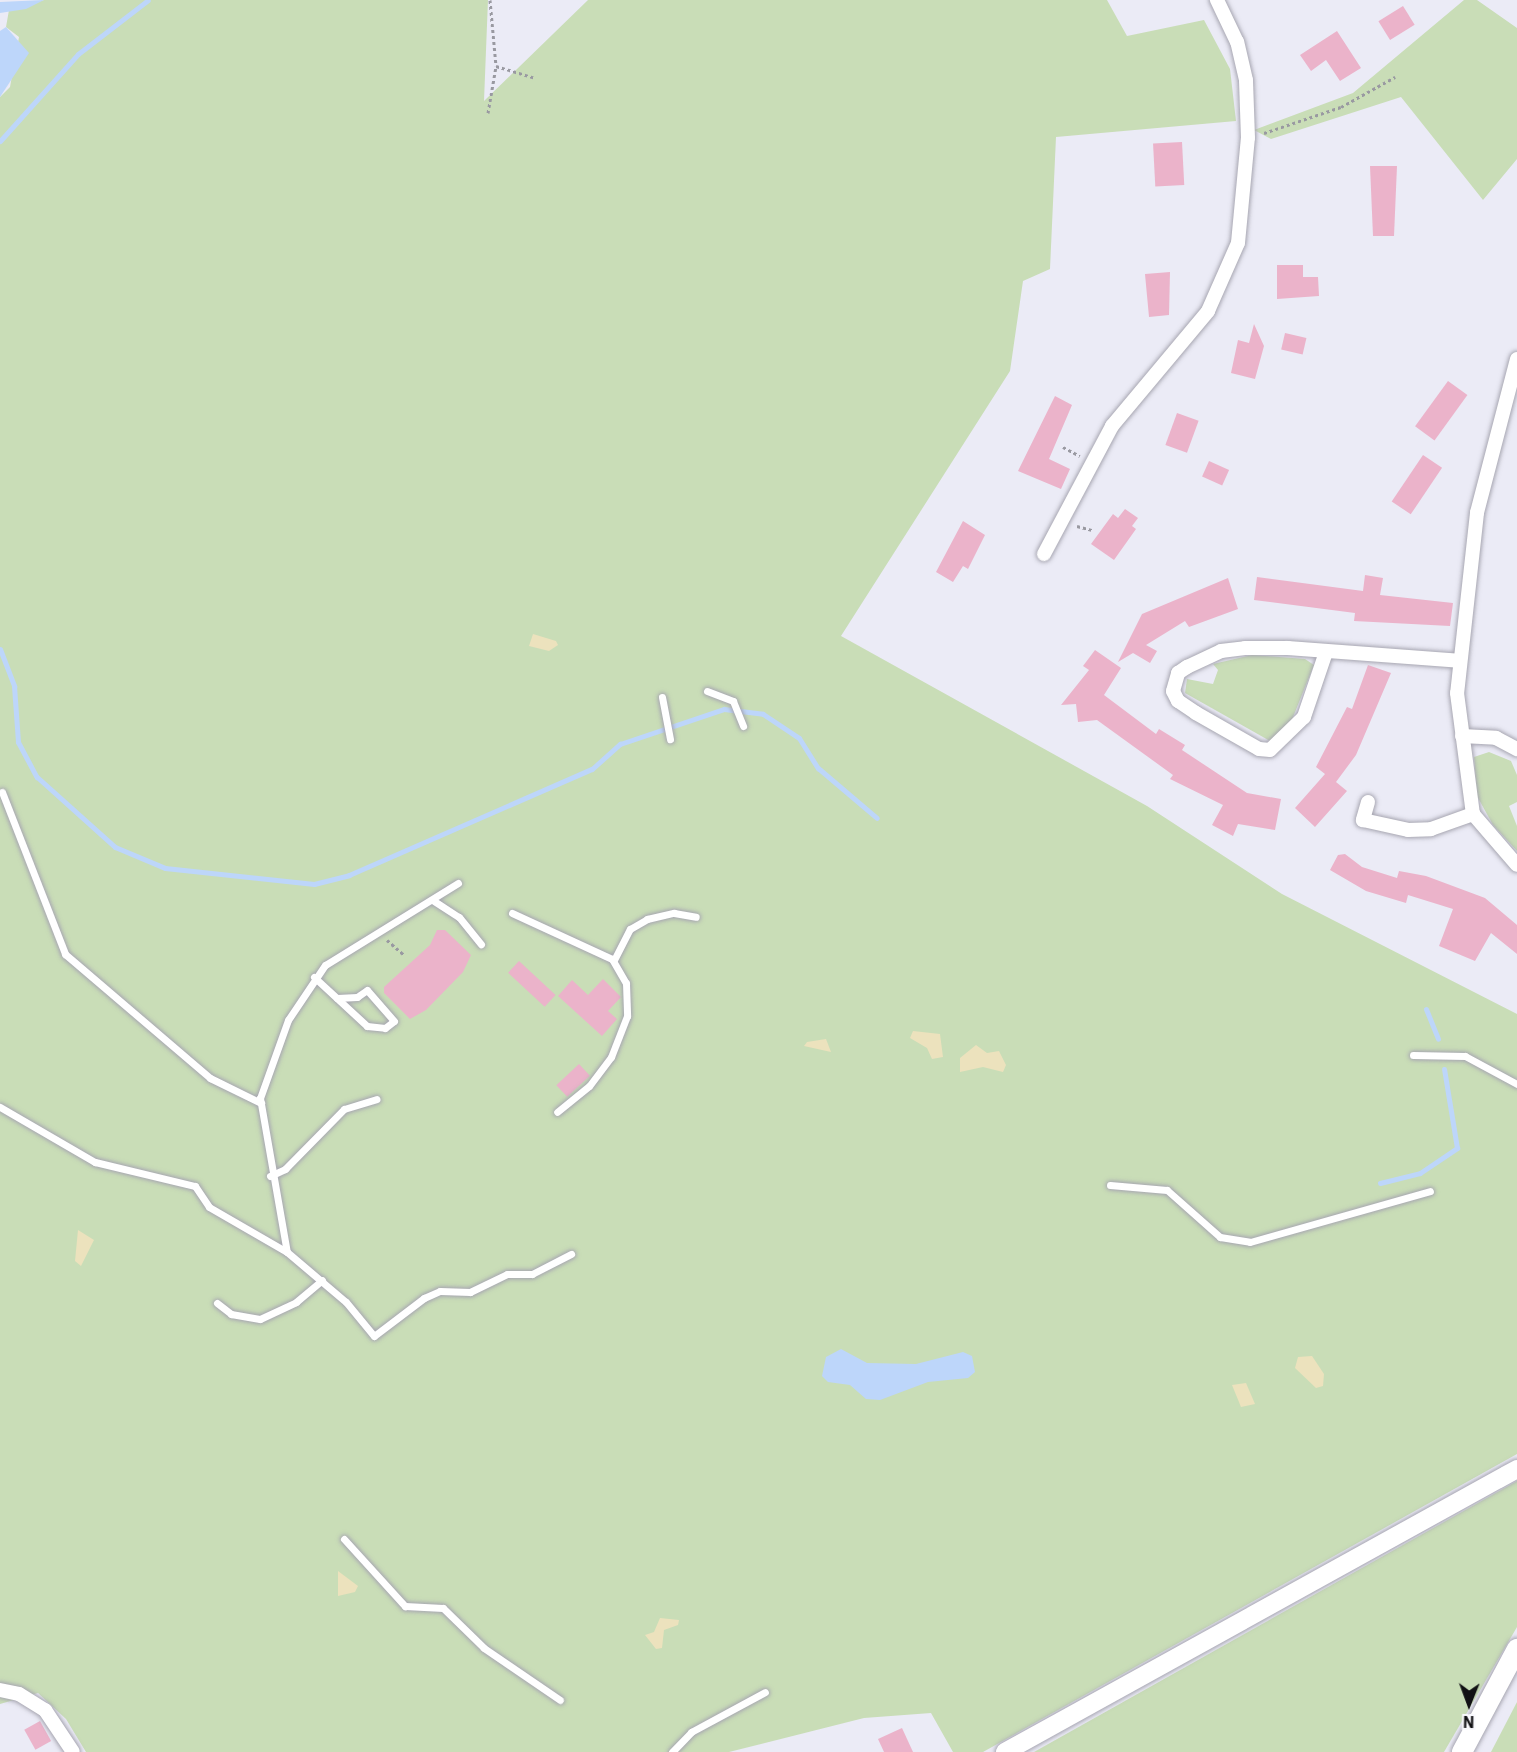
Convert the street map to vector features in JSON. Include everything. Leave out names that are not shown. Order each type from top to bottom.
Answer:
[{"type":"main road","points":[[1462,1752],[1517,1649]]},
{"type":"street","points":[[1044,554],[1112,426],[1208,311],[1238,243],[1248,138],[1244,61],[1217,0]]},
{"type":"street","points":[[1517,359],[1477,513],[1459,661],[1462,736],[1473,814],[1517,865]]},
{"type":"street","points":[[1326,652],[1304,717],[1270,750],[1259,749],[1196,713],[1178,701],[1173,691],[1178,673],[1221,651],[1326,652],[1459,661]]},
{"type":"street","points":[[1462,736],[1496,738],[1517,749]]},
{"type":"street","points":[[1368,802],[1362,820],[1408,830],[1431,829],[1473,814]]},
{"type":"street","points":[[1005,1752],[1517,1469]]},
{"type":"street","points":[[0,1690],[19,1694],[45,1710],[73,1752]]},
{"type":"lane","points":[[707,691],[733,701],[743,726]]},
{"type":"lane","points":[[662,697],[670,737]]},
{"type":"lane","points":[[3,792],[65,954],[210,1078],[261,1103]]},
{"type":"lane","points":[[287,1252],[270,1176],[261,1103],[283,1031],[314,977],[340,954],[434,901],[458,883]]},
{"type":"lane","points":[[434,901],[459,917],[480,944]]},
{"type":"lane","points":[[512,913],[614,960],[626,983],[627,1016],[604,1068],[557,1112]]},
{"type":"lane","points":[[614,960],[630,929],[647,919],[674,914],[696,917]]},
{"type":"lane","points":[[314,977],[367,1026],[385,1028],[394,1021],[367,990],[357,998],[337,998]]},
{"type":"lane","points":[[1413,1055],[1465,1056],[1517,1084]]},
{"type":"lane","points":[[270,1176],[285,1169],[344,1109],[376,1099]]},
{"type":"lane","points":[[0,1107],[96,1162],[195,1186],[209,1207],[287,1252],[322,1280],[374,1336],[424,1298],[470,1292],[507,1274],[532,1274],[571,1254]]},
{"type":"lane","points":[[1110,1185],[1167,1190],[1220,1237],[1250,1242],[1430,1191]]},
{"type":"lane","points":[[217,1303],[231,1314],[260,1319],[296,1302],[322,1280]]},
{"type":"lane","points":[[344,1539],[405,1606],[443,1608],[484,1648],[560,1700]]},
{"type":"lane","points":[[672,1752],[691,1732],[765,1692]]},
{"type":"path","points":[[488,113],[496,66],[490,0]]},
{"type":"path","points":[[496,66],[533,77]]},
{"type":"path","points":[[1248,138],[1341,107],[1395,77]]},
{"type":"path","points":[[379,932],[404,955]]},
{"type":"green space","points":[[44,0],[488,0],[484,101],[588,0],[1107,0],[1127,36],[1204,20],[1230,69],[1236,121],[1056,137],[1050,269],[1023,281],[1010,371],[841,636],[1147,806],[1282,894],[1517,1014],[1517,1454],[983,1752],[953,1752],[931,1713],[864,1718],[729,1752],[86,1752],[66,1719],[38,1693],[0,1704],[0,97],[10,87],[19,37],[6,27],[9,10]]},
{"type":"green space","points":[[1464,0],[1477,0],[1517,28],[1517,159],[1483,200],[1401,97],[1271,139],[1254,130],[1353,93]]},
{"type":"green space","points":[[1252,655],[1305,659],[1314,665],[1291,722],[1270,741],[1185,693],[1187,679],[1213,684],[1218,670],[1213,664]]},
{"type":"green space","points":[[1489,752],[1511,761],[1517,775],[1517,802],[1509,806],[1517,826],[1517,851],[1493,825],[1477,796],[1474,757]]},
{"type":"green space","points":[[1517,1481],[1517,1627],[1444,1752],[1034,1752]]},
{"type":"green space","points":[[1517,1702],[1517,1752],[1491,1752]]},
{"type":"sand","points":[[533,634],[556,641],[558,645],[549,651],[529,646]]},
{"type":"sand","points":[[913,1031],[940,1034],[943,1057],[932,1059],[927,1048],[910,1038]]},
{"type":"sand","points":[[826,1039],[831,1052],[804,1046],[807,1042]]},
{"type":"sand","points":[[976,1045],[987,1053],[999,1051],[1006,1065],[1003,1072],[983,1067],[960,1072],[960,1058]]},
{"type":"sand","points":[[78,1230],[94,1240],[81,1266],[75,1261]]},
{"type":"sand","points":[[1312,1356],[1324,1374],[1323,1386],[1316,1388],[1295,1368],[1298,1357]]},
{"type":"sand","points":[[1246,1383],[1255,1404],[1241,1407],[1232,1385]]},
{"type":"sand","points":[[338,1571],[358,1586],[355,1592],[338,1596]]},
{"type":"sand","points":[[660,1618],[679,1620],[678,1625],[664,1630],[662,1648],[656,1649],[645,1635],[654,1632]]},
{"type":"water","points":[[44,0],[26,9],[0,13],[0,2]]},
{"type":"water","points":[[6,27],[29,53],[0,97],[0,31]]},
{"type":"water","points":[[841,1349],[867,1363],[916,1364],[963,1352],[972,1356],[975,1372],[968,1378],[928,1382],[880,1400],[866,1399],[850,1385],[828,1382],[822,1376],[826,1357]]},
{"type":"building","points":[[1403,6],[1415,25],[1390,40],[1378,21]]},
{"type":"building","points":[[1337,31],[1361,68],[1340,81],[1326,60],[1311,71],[1300,55]]},
{"type":"building","points":[[1182,142],[1184,185],[1155,186],[1153,144]]},
{"type":"building","points":[[1370,166],[1397,166],[1394,236],[1373,236]]},
{"type":"building","points":[[1277,265],[1303,265],[1303,277],[1318,277],[1319,296],[1277,299]]},
{"type":"building","points":[[1170,272],[1169,315],[1149,317],[1145,274]]},
{"type":"building","points":[[1254,324],[1264,346],[1255,379],[1231,373],[1238,340],[1249,343]]},
{"type":"building","points":[[1285,333],[1306,338],[1303,355],[1281,350]]},
{"type":"building","points":[[1448,381],[1467,395],[1435,440],[1415,426]]},
{"type":"building","points":[[1055,396],[1072,405],[1049,459],[1070,469],[1061,489],[1018,471]]},
{"type":"building","points":[[1177,413],[1199,421],[1187,453],[1165,445]]},
{"type":"building","points":[[1423,455],[1442,468],[1411,514],[1392,501]]},
{"type":"building","points":[[1209,461],[1229,470],[1222,485],[1202,477]]},
{"type":"building","points":[[1125,509],[1138,518],[1132,526],[1136,529],[1114,560],[1091,544],[1113,514],[1118,518]]},
{"type":"building","points":[[963,521],[985,535],[968,569],[963,566],[953,582],[936,572]]},
{"type":"building","points":[[1365,575],[1383,578],[1380,595],[1453,603],[1450,626],[1354,621],[1355,613],[1254,600],[1257,577],[1363,591]]},
{"type":"building","points":[[1228,578],[1238,609],[1189,627],[1185,621],[1146,645],[1157,651],[1150,663],[1133,653],[1118,662],[1142,614]]},
{"type":"building","points":[[1095,650],[1121,668],[1104,695],[1156,734],[1159,729],[1185,745],[1182,750],[1247,793],[1281,799],[1275,830],[1238,824],[1233,836],[1212,825],[1223,805],[1170,779],[1173,775],[1097,720],[1078,722],[1076,704],[1061,705],[1089,670],[1083,666]]},
{"type":"building","points":[[1368,665],[1391,673],[1356,755],[1336,782],[1347,791],[1315,827],[1295,808],[1325,774],[1316,767],[1347,707],[1352,709]]},
{"type":"building","points":[[1345,854],[1362,867],[1397,878],[1399,871],[1426,876],[1485,898],[1517,925],[1517,954],[1491,933],[1475,961],[1439,946],[1453,909],[1408,895],[1406,903],[1366,891],[1330,870],[1338,855]]},
{"type":"building","points":[[437,930],[445,930],[471,955],[463,972],[426,1010],[410,1019],[384,993],[384,987],[430,945]]},
{"type":"building","points":[[519,961],[556,995],[545,1007],[508,973]]},
{"type":"building","points":[[603,979],[621,997],[608,1011],[617,1019],[602,1036],[558,996],[572,980],[588,995]]},
{"type":"building","points":[[579,1064],[590,1076],[567,1097],[556,1085]]},
{"type":"building","points":[[40,1721],[51,1741],[35,1750],[24,1730]]},
{"type":"building","points":[[902,1728],[913,1752],[884,1752],[878,1739]]},
{"type":"waterway","points":[[0,141],[78,54],[148,0]]},
{"type":"waterway","points":[[0,649],[14,686],[18,742],[37,777],[115,847],[165,868],[314,884],[349,875],[592,769],[620,744],[724,709],[763,714],[799,738],[818,768],[877,818]]},
{"type":"waterway","points":[[1426,1009],[1438,1039]]},
{"type":"waterway","points":[[1380,1183],[1420,1173],[1457,1148],[1444,1069]]}]
